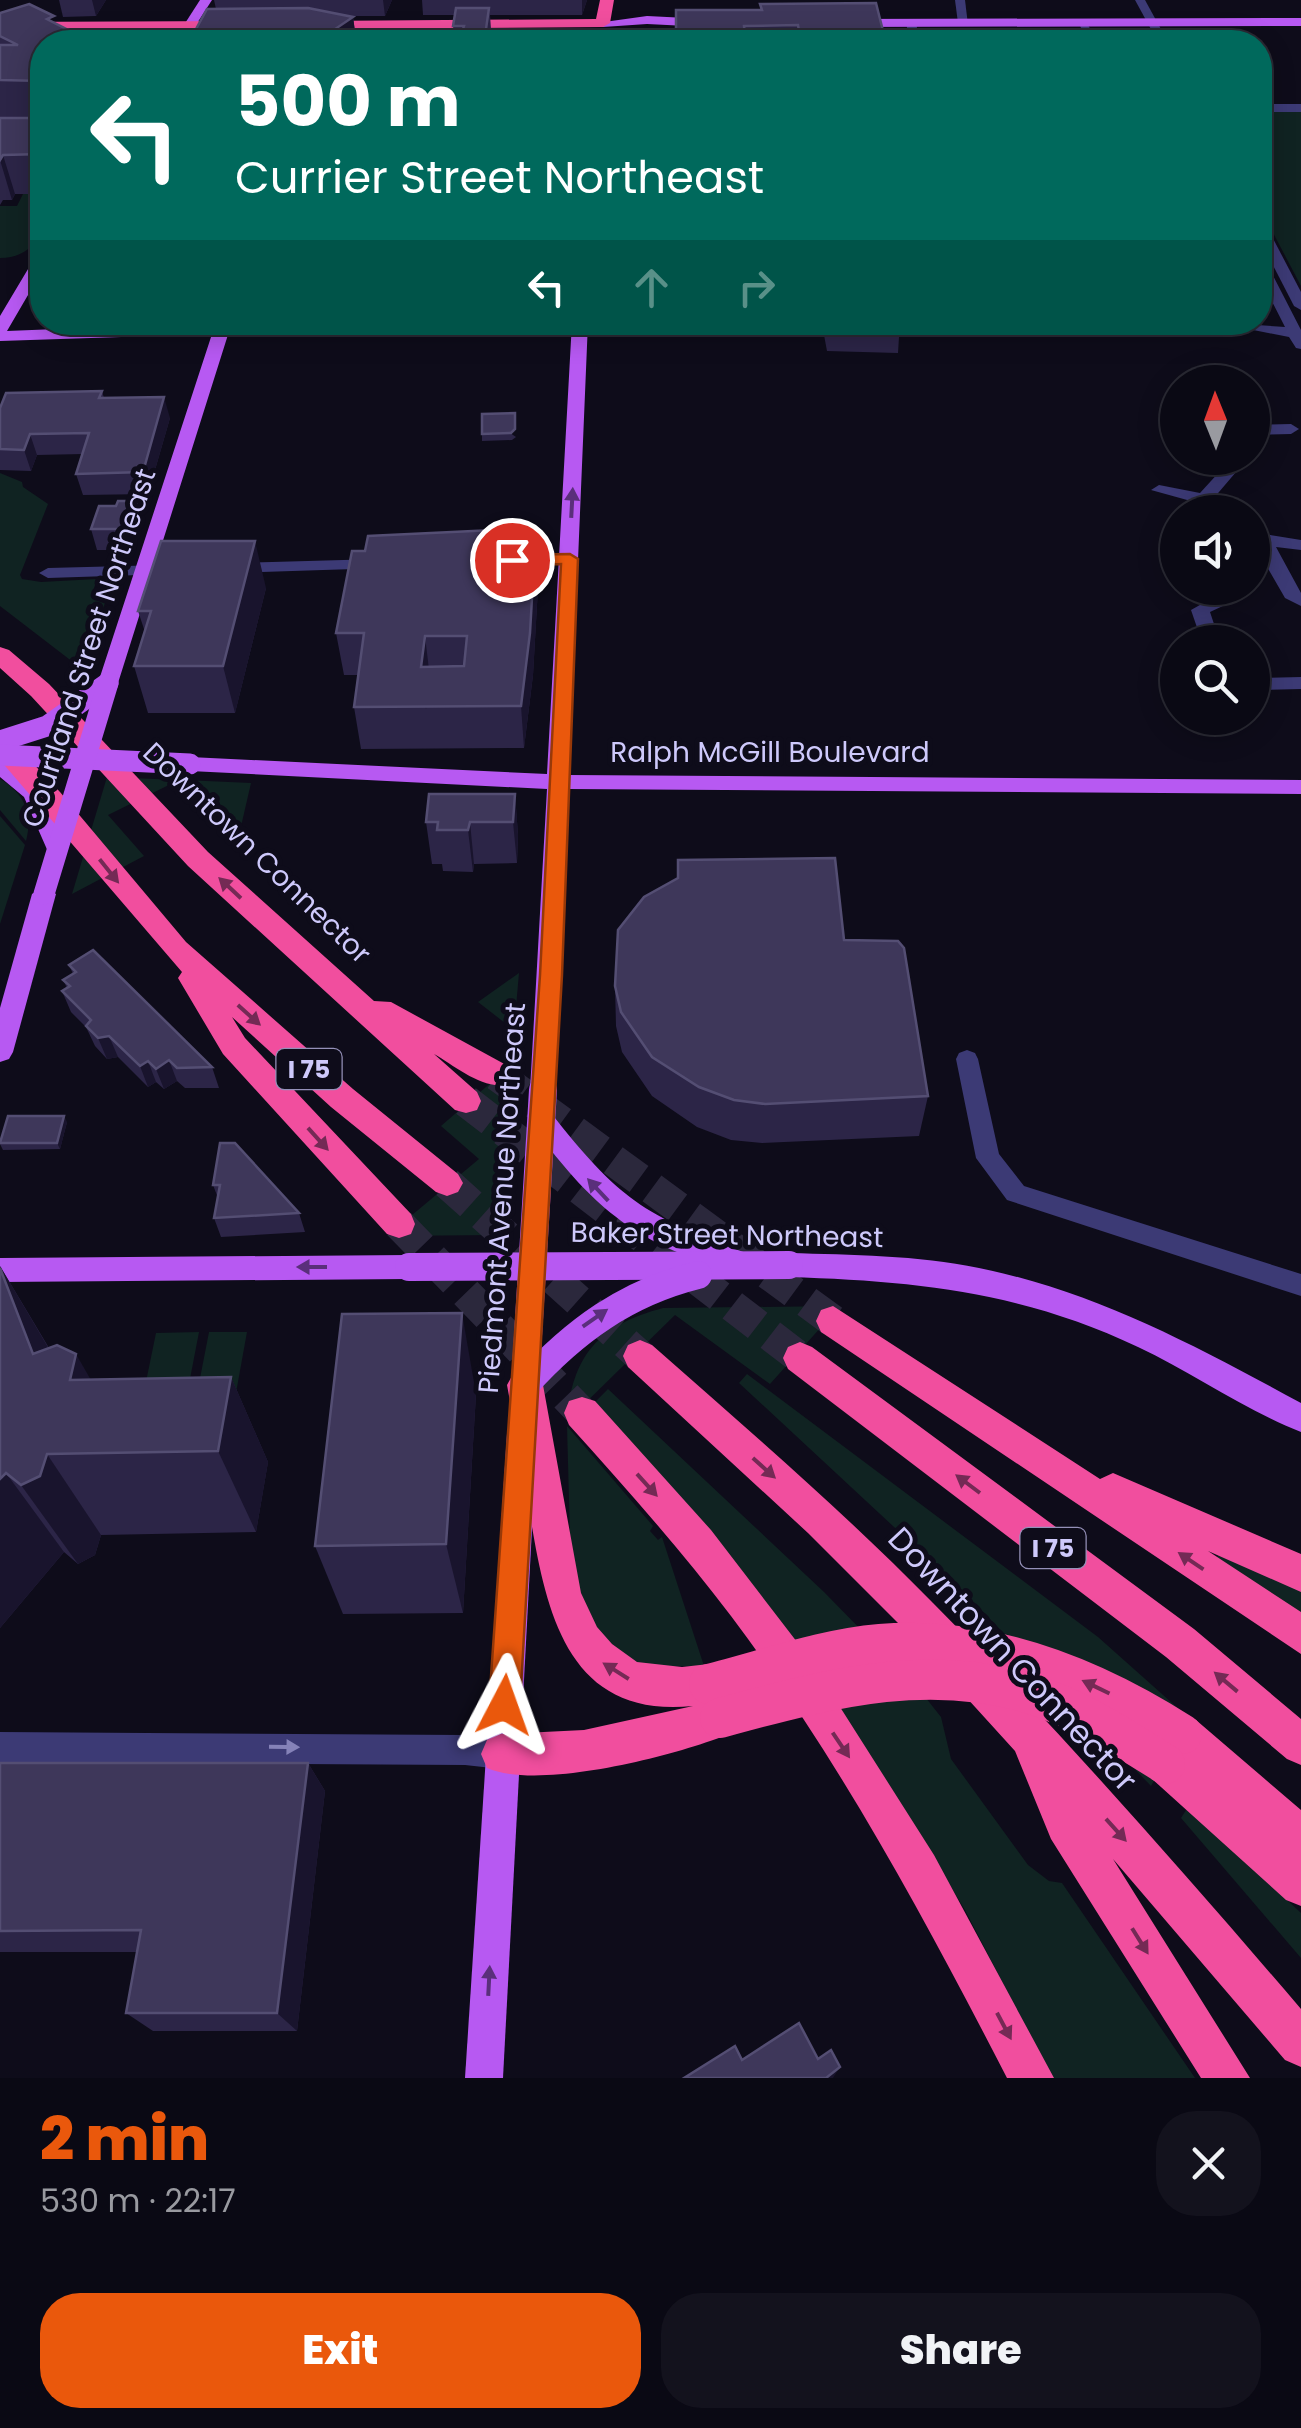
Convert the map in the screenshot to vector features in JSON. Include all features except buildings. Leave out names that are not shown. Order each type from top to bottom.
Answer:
[{"type":"highway","points":[[396,24],[411,0]]},
{"type":"highway","points":[[293,25],[603,23],[607,0]]},
{"type":"highway","points":[[0,26],[259,25]]},
{"type":"highway","name":"Downtown Connector","points":[[0,654],[40,690],[198,859],[326,979],[466,1101]]},
{"type":"highway","name":"I 75","points":[[0,743],[51,798],[176,950],[342,1098],[446,1183]]},
{"type":"highway","points":[[176,950],[234,1046],[399,1224]]},
{"type":"highway","points":[[326,979],[497,1075]]},
{"type":"highway","points":[[832,1320],[1301,1635]]},
{"type":"highway","name":"Downtown Connector","points":[[640,1356],[821,1520],[920,1618],[1156,1874],[1301,2044]]},
{"type":"highway","name":"I 75","points":[[800,1358],[1180,1642],[1301,1744]]},
{"type":"highway","points":[[525,1385],[570,1620],[584,1645],[622,1677],[652,1688],[715,1701],[816,1692],[883,1679],[976,1679],[1061,1703],[1173,1749],[1301,1838]]},
{"type":"highway","points":[[582,1412],[698,1543],[816,1708],[938,1901],[1030,2078]]},
{"type":"highway","points":[[1008,1437],[1194,1529],[1301,1573]]},
{"type":"highway","points":[[501,1754],[532,1756],[604,1746],[715,1701]]},
{"type":"highway","points":[[1024,1735],[1066,1824],[1227,2078]]},
{"type":"highway","points":[[1173,1749],[1301,1885]]},
{"type":"main road","points":[[187,30],[206,0]]},
{"type":"main road","points":[[832,23],[1301,22]]},
{"type":"main road","points":[[603,30],[603,23],[729,23]]},
{"type":"main road","points":[[389,30],[396,24]]},
{"type":"main road","points":[[0,332],[30,280]]},
{"type":"main road","points":[[0,332],[30,331]]},
{"type":"main road","name":"Courtland Street Northeast","points":[[0,1052],[84,759],[220,335]]},
{"type":"main road","name":"Piedmont Avenue Northeast","points":[[484,2078],[544,1090],[579,335]]},
{"type":"main road","points":[[0,743],[47,726],[108,683]]},
{"type":"main road","name":"Ralph McGill Boulevard","points":[[0,754],[560,782],[1301,786]]},
{"type":"main road","points":[[0,768],[18,776],[33,790],[57,848]]},
{"type":"main road","points":[[542,1120],[591,1184],[626,1215],[680,1242],[746,1264]]},
{"type":"main road","points":[[525,1385],[566,1340],[610,1308],[681,1278],[746,1264]]},
{"type":"main road","name":"Baker Street Northeast","points":[[0,1270],[746,1264],[902,1270],[978,1280],[1037,1294],[1115,1320],[1301,1418]]},
{"type":"street","points":[[960,0],[964,23]]},
{"type":"street","points":[[1140,0],[1146,30]]},
{"type":"street","points":[[1082,22],[1086,30]]},
{"type":"street","points":[[1145,22],[1152,30]]},
{"type":"street","points":[[910,23],[911,30]]},
{"type":"street","points":[[444,30],[446,24]]},
{"type":"street","points":[[1272,108],[1301,108]]},
{"type":"street","points":[[1272,250],[1301,306]]},
{"type":"street","points":[[1272,287],[1299,338]]},
{"type":"street","points":[[1272,333],[1299,338]]},
{"type":"street","points":[[1270,430],[1290,429]]},
{"type":"street","points":[[1158,490],[1174,495]]},
{"type":"street","points":[[1270,544],[1301,542]]},
{"type":"street","points":[[1270,547],[1301,558]]},
{"type":"street","points":[[1270,556],[1291,594],[1301,600]]},
{"type":"street","points":[[491,561],[570,559]]},
{"type":"street","points":[[205,569],[401,563]]},
{"type":"street","points":[[48,573],[185,569]]},
{"type":"street","points":[[1205,625],[1200,610],[1211,605]]},
{"type":"street","points":[[1270,684],[1301,684]]},
{"type":"street","points":[[968,1059],[988,1158],[1016,1193],[1301,1285]]},
{"type":"street","points":[[0,1747],[465,1750],[501,1754]]},
{"type":"green space","points":[[1272,112],[1301,112],[1301,286],[1272,231]]},
{"type":"green space","points":[[23,194],[30,194],[30,247],[0,258],[0,206],[17,206]]},
{"type":"green space","points":[[0,473],[22,482],[23,487],[48,504],[20,575],[22,579],[97,579],[93,591],[107,597],[82,669],[0,606]]},
{"type":"green space","points":[[107,777],[179,780],[108,815],[144,856],[72,894]]},
{"type":"green space","points":[[0,779],[16,791],[25,806],[26,841],[0,810]]},
{"type":"green space","points":[[184,780],[251,783],[239,835]]},
{"type":"green space","points":[[0,816],[25,845],[0,924]]},
{"type":"green space","points":[[519,973],[514,1030],[478,1002]]},
{"type":"green space","points":[[509,1067],[497,1235],[387,1236],[479,1159],[441,1126]]},
{"type":"green space","points":[[840,1306],[770,1384],[675,1315],[567,1421],[575,1378],[593,1346],[606,1334],[641,1315],[663,1308]]},
{"type":"green space","points":[[199,1332],[185,1405],[141,1406],[156,1333]]},
{"type":"green space","points":[[209,1332],[247,1332],[234,1404],[195,1404]]},
{"type":"green space","points":[[747,1374],[1098,1637],[1190,1719],[1151,1786],[964,1592],[739,1383]]},
{"type":"green space","points":[[608,1389],[824,1592],[918,1688],[941,1717],[951,1759],[1028,1865],[1049,1881],[1062,1883],[1195,2078],[1052,2078],[965,1910],[889,1785],[593,1404]]},
{"type":"green space","points":[[567,1426],[653,1526],[650,1531],[658,1540],[662,1537],[704,1666],[634,1666],[586,1627],[570,1536]]},
{"type":"green space","points":[[1219,1554],[1301,1590],[1301,1617],[1214,1563]]},
{"type":"green space","points":[[1188,1807],[1301,1913],[1301,1958],[1181,1818]]},
{"type":"tunnel","points":[[497,1075],[833,1321]]},
{"type":"tunnel","points":[[466,1101],[800,1358]]},
{"type":"tunnel","points":[[447,1183],[640,1356]]},
{"type":"tunnel","points":[[399,1224],[582,1413]]},
{"type":"route","points":[[504,1705],[551,975],[570,559],[512,560]]}]
